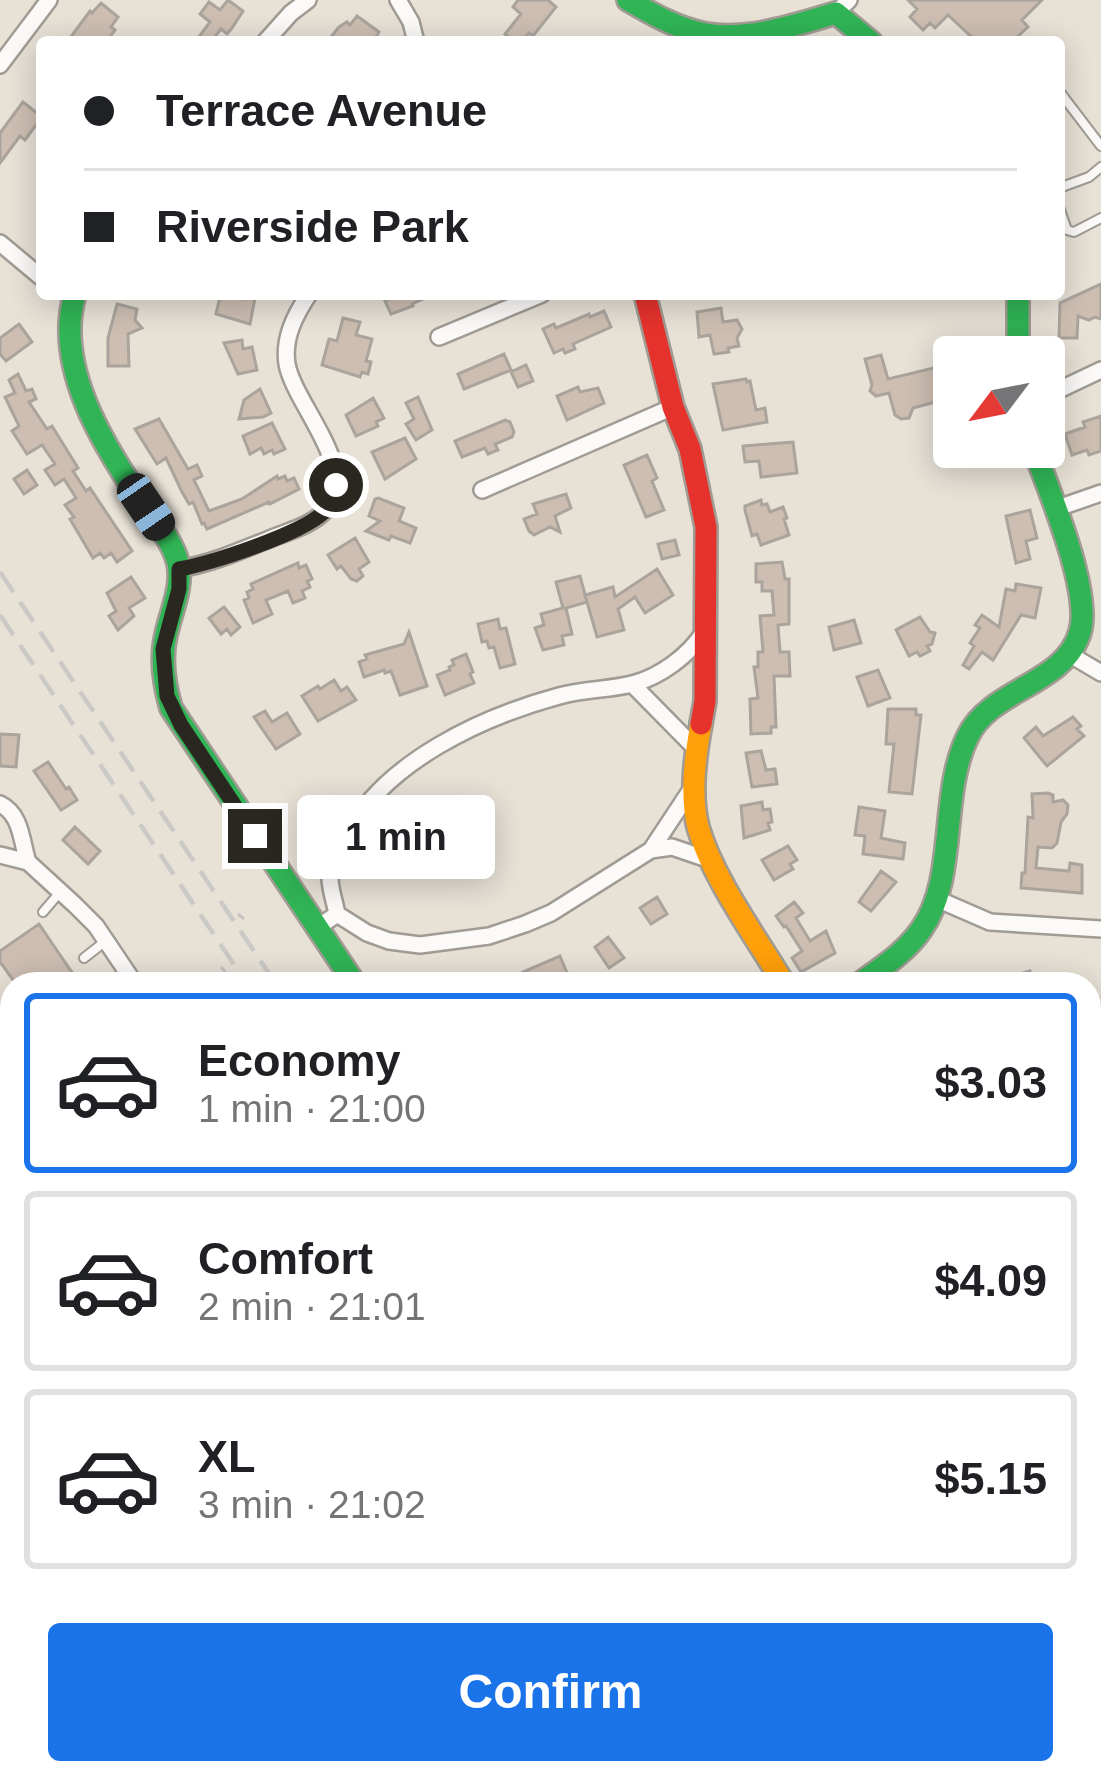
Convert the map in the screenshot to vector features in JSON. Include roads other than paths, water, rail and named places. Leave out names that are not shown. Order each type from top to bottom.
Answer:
[{"type":"street","points":[[0,65],[50,0]]},
{"type":"street","points":[[271,36],[308,0]]},
{"type":"street","points":[[398,0],[414,36]]},
{"type":"street","points":[[628,0],[713,35],[752,31],[842,7],[866,36]]},
{"type":"street","points":[[0,244],[36,273]]},
{"type":"street","points":[[70,300],[76,380],[88,415],[171,546],[179,569],[179,589],[163,649],[167,696],[181,725],[347,972]]},
{"type":"street","points":[[179,569],[222,559],[298,528],[331,504],[336,485],[333,463],[287,364],[292,322],[305,300]]},
{"type":"street","points":[[439,338],[528,300]]},
{"type":"street","points":[[646,300],[673,407],[690,449],[706,527],[705,701],[696,749],[697,823],[710,860],[777,972]]},
{"type":"street","points":[[1018,300],[1018,336]]},
{"type":"street","points":[[1065,387],[1101,370]]},
{"type":"street","points":[[482,490],[673,407]]},
{"type":"street","points":[[874,972],[913,942],[937,899],[957,770],[969,732],[986,711],[1069,654],[1082,629],[1078,586],[1041,468]]},
{"type":"street","points":[[1055,508],[1101,493]]},
{"type":"street","points":[[694,785],[651,850],[550,913],[490,936],[420,945],[367,933],[337,914],[330,878],[338,850],[355,818],[412,763],[476,725],[508,713],[558,696],[632,684],[676,661],[696,645],[706,628]]},
{"type":"street","points":[[1069,654],[1101,673]]},
{"type":"street","points":[[632,684],[696,749]]},
{"type":"street","points":[[0,804],[16,817],[28,862]]},
{"type":"street","points":[[651,850],[672,848],[710,860]]},
{"type":"street","points":[[0,855],[28,862],[61,891],[107,940],[127,972]]},
{"type":"street","points":[[937,899],[990,922],[1101,929]]},
{"type":"street","points":[[316,928],[337,914]]},
{"type":"lane","points":[[1065,99],[1101,146]]},
{"type":"lane","points":[[1065,186],[1101,167]]},
{"type":"lane","points":[[1065,224],[1074,232],[1101,218]]},
{"type":"lane","points":[[43,912],[61,891]]},
{"type":"lane","points":[[84,958],[107,940]]},
{"type":"railway","points":[[0,572],[268,972]]},
{"type":"railway","points":[[0,615],[239,972]]}]
